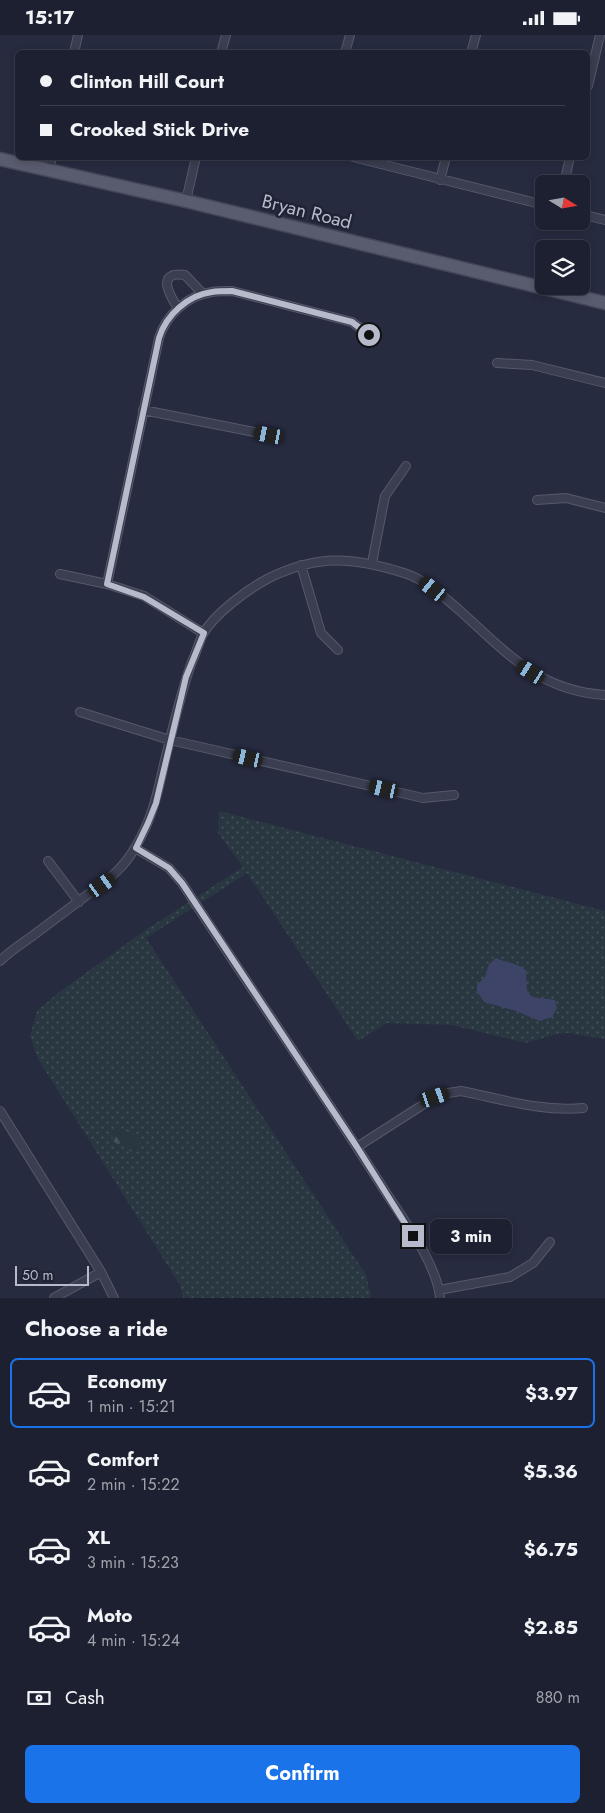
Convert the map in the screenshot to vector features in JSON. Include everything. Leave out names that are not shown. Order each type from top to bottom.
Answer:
[{"type":"main road","name":"Bryan Road","points":[[0,159],[51,163],[186,201],[605,303]]},
{"type":"street","points":[[75,50],[78,35]]},
{"type":"street","points":[[222,50],[226,35]]},
{"type":"street","points":[[347,50],[350,35]]},
{"type":"street","points":[[472,50],[476,35]]},
{"type":"street","points":[[590,78],[600,35]]},
{"type":"street","points":[[186,201],[195,160]]},
{"type":"street","points":[[364,160],[535,203]]},
{"type":"street","points":[[440,180],[445,160]]},
{"type":"street","points":[[566,175],[569,160]]},
{"type":"street","points":[[590,216],[605,220]]},
{"type":"street","points":[[178,308],[168,293],[170,277],[185,275],[203,294]]},
{"type":"street","points":[[107,584],[142,410],[161,330],[173,312],[203,294],[232,291],[352,322],[369,335]]},
{"type":"street","points":[[497,363],[532,365],[605,383]]},
{"type":"street","points":[[142,410],[269,435]]},
{"type":"street","points":[[372,563],[386,496],[406,466]]},
{"type":"street","points":[[537,500],[566,498],[605,508]]},
{"type":"street","points":[[0,961],[114,876],[136,848],[156,803],[186,677],[204,633],[225,609],[257,584],[301,565],[338,560],[372,563],[412,575],[451,603],[522,666],[541,678],[577,692],[605,695]]},
{"type":"street","points":[[301,565],[321,633],[338,650]]},
{"type":"street","points":[[60,574],[107,584],[144,597],[204,633]]},
{"type":"street","points":[[80,712],[170,740],[422,798],[454,795]]},
{"type":"street","points":[[136,848],[169,868],[182,883],[357,1147],[432,1266],[440,1294],[510,1277],[533,1263],[550,1242]]},
{"type":"street","points":[[48,861],[79,902]]},
{"type":"street","points":[[357,1147],[435,1097],[448,1093],[461,1091],[549,1109],[583,1108]]},
{"type":"street","points":[[0,1111],[101,1271],[114,1298]]},
{"type":"street","points":[[54,1298],[101,1271]]},
{"type":"green space","points":[[219,811],[605,911],[605,1039],[568,1033],[556,1034],[526,1043],[452,1025],[387,1023],[358,1041],[247,873],[146,938],[366,1275],[371,1298],[183,1298],[180,1285],[38,1059],[30,1036],[37,1011],[58,993],[144,931],[243,867],[218,833]]},
{"type":"green space","points":[[117,1128],[125,1129],[135,1135],[141,1146],[138,1152],[132,1152],[114,1142],[111,1133]]},
{"type":"water","points":[[496,958],[526,970],[527,991],[532,997],[555,1000],[557,1008],[552,1017],[540,1021],[516,1011],[484,1002],[477,991],[477,985],[485,977],[489,964]]},
{"type":"route","points":[[369,335],[352,322],[232,291],[212,292],[197,296],[173,312],[161,330],[159,338],[142,410],[107,584],[144,597],[204,633],[186,677],[156,803],[136,848],[169,868],[182,883],[357,1147],[413,1236]]}]
